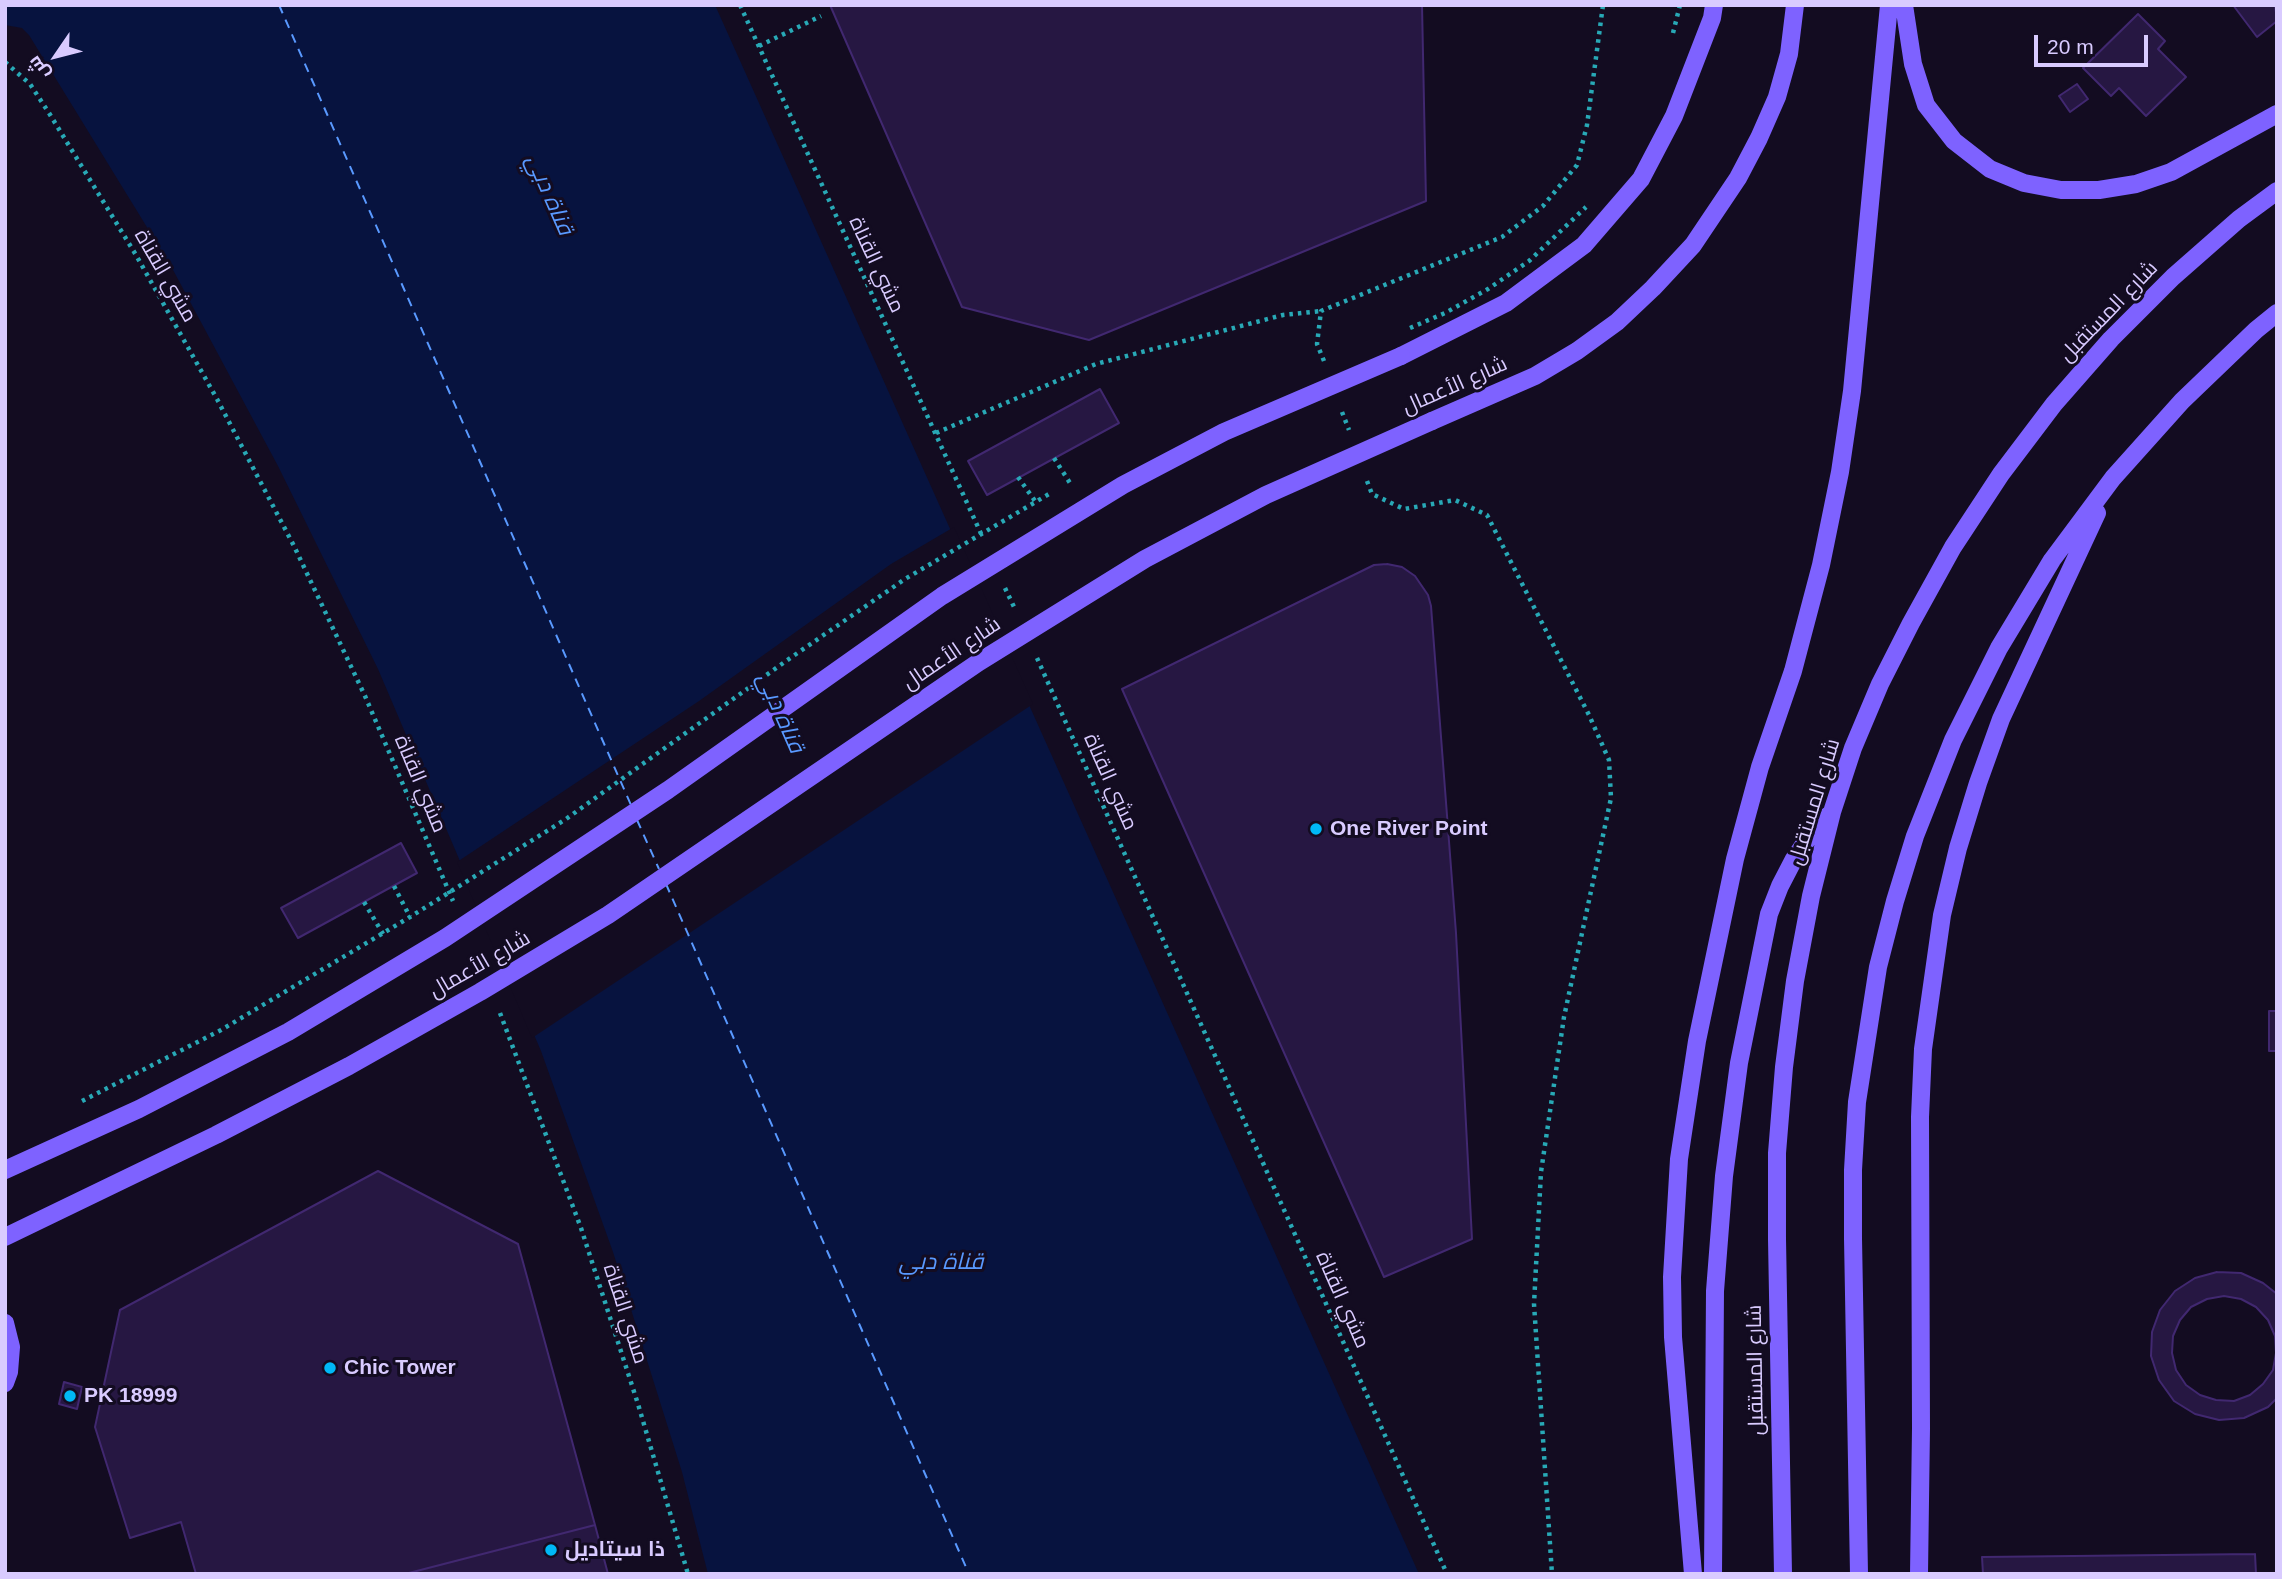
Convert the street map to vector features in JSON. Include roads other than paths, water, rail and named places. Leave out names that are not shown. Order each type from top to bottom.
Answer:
[{"type":"street","name":"شارع الأعمال","points":[[5,1170],[139,1109],[288,1032],[445,938],[668,790],[942,597],[1123,485],[1224,432],[1401,356],[1506,303],[1584,245],[1641,179],[1674,116],[1712,18],[1714,5]]},
{"type":"street","name":"شارع الأعمال","points":[[5,1237],[216,1135],[349,1066],[480,992],[608,915],[979,662],[1145,559],[1266,495],[1535,376],[1577,351],[1617,322],[1693,245],[1738,178],[1773,107],[1789,54],[1795,5]]},
{"type":"street","points":[[1693,1574],[1673,1337],[1673,1253],[1679,1159],[1697,1041],[1735,859],[1808,618],[1840,472],[1852,391],[1889,5]]},
{"type":"street","points":[[1904,5],[1913,64],[1926,105],[1954,141],[1990,169],[2024,183],[2061,190],[2099,191],[2136,184],[2171,172],[2277,114]]},
{"type":"street","name":"شارع المستقبل","points":[[1783,1574],[1777,1153],[1784,1067],[1795,981],[1811,897],[1832,812],[1853,748],[1880,684],[1953,547],[2001,474],[2054,404],[2111,338],[2173,277],[2239,219],[2277,191]]},
{"type":"street","points":[[1859,1574],[1853,1170],[1859,1088],[1878,967],[1915,836],[1953,740],[1998,648],[2052,560],[2113,478],[2182,401],[2277,313]]},
{"type":"street","points":[[1919,1574],[1920,1117],[1923,1049],[1942,915],[1958,848],[2001,719],[2113,478]]},
{"type":"street","points":[[1713,1574],[1715,1291],[1724,1176],[1739,1063],[1769,914],[1780,886],[1805,842],[1832,812]]},
{"type":"street","points":[[5,1323],[11,1347],[9,1372],[5,1383]]},
{"type":"water","name":"قناة دبي","points":[[5,5],[715,5],[1419,1574],[708,1574],[682,1472],[613,1252],[541,1051],[378,669],[278,466],[172,268],[29,35],[22,28],[5,25]]},
{"type":"place","name":"One River Point","points":[[1316,829]]},
{"type":"place","name":"Chic Tower","points":[[330,1368]]},
{"type":"place","name":"PK 18999","points":[[70,1396]]},
{"type":"place","name":"ذا سيتاديل","points":[[551,1550]]}]
